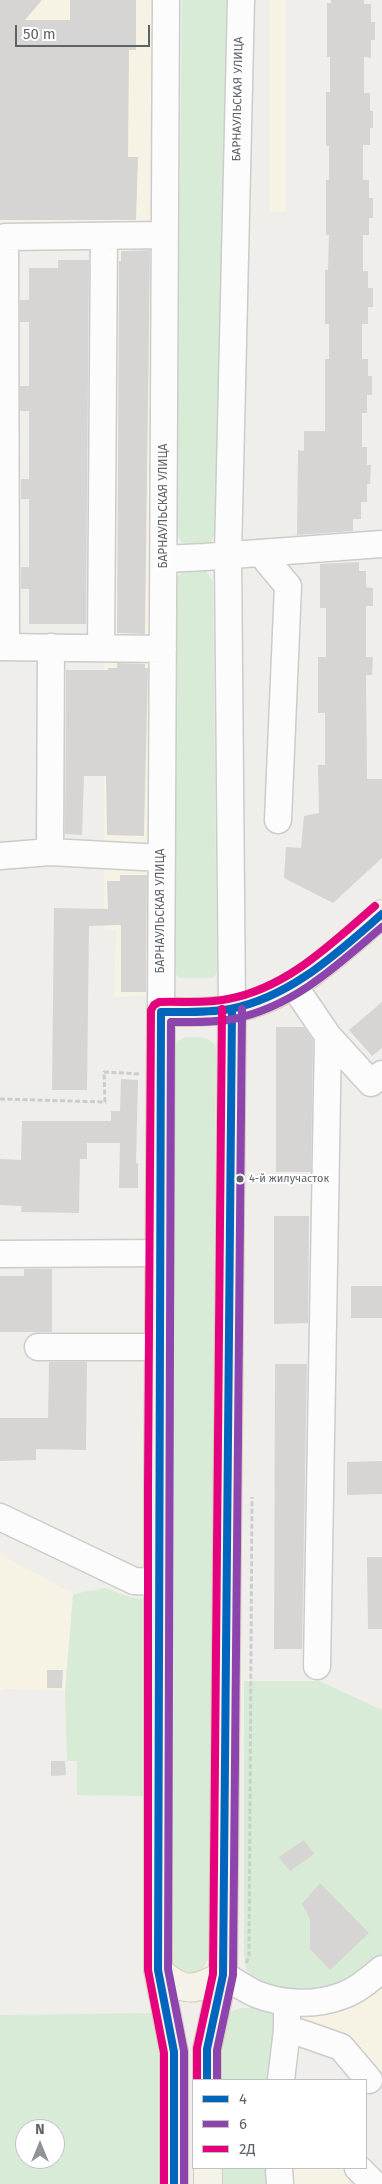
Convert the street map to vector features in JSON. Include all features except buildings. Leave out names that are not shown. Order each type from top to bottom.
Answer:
[{"type":"main road","points":[[174,2184],[174,2052],[158,1970],[157,1582],[161,1012],[201,1012],[232,1009],[265,999],[294,986],[334,956],[382,914]]},
{"type":"main road","points":[[207,2079],[207,2049],[232,1973],[232,1009]]},
{"type":"main road","points":[[158,1970],[172,1983],[186,1987],[196,1987],[232,1973]]},
{"type":"main road","points":[[208,2169],[208,2184]]},
{"type":"street","name":"БАРНАУЛЬСКАЯ УЛИЦА","points":[[161,1012],[160,858],[164,558],[166,0]]},
{"type":"street","name":"БАРНАУЛЬСКАЯ УЛИЦА","points":[[232,1009],[228,555],[241,0]]},
{"type":"street","points":[[163,649],[3,647],[6,237],[164,235]]},
{"type":"street","points":[[101,648],[104,236]]},
{"type":"street","points":[[164,558],[382,544]]},
{"type":"street","points":[[263,552],[267,561],[288,586],[278,820]]},
{"type":"street","points":[[50,852],[51,648]]},
{"type":"street","points":[[0,856],[50,852],[160,858]]},
{"type":"street","points":[[294,986],[328,1036],[371,1083],[382,1074]]},
{"type":"street","points":[[317,1666],[328,1036]]},
{"type":"street","points":[[0,1254],[159,1252]]},
{"type":"street","points":[[38,1347],[158,1347]]},
{"type":"street","points":[[0,1517],[134,1581],[157,1582]]},
{"type":"street","points":[[232,1973],[256,1994],[287,2003],[344,1996],[364,1985],[382,1969]]},
{"type":"street","points":[[281,2079],[287,2030],[287,2003]]},
{"type":"street","points":[[287,2030],[341,2047],[369,2080]]},
{"type":"street","points":[[280,2169],[280,2184]]},
{"type":"street","points":[[359,2169],[374,2184]]},
{"type":"path","points":[[0,1099],[105,1102],[104,1072],[161,1075]]},
{"type":"path","points":[[232,1973],[249,1957],[252,1487]]},
{"type":"shaded area","points":[[0,0],[158,0],[149,996],[114,997],[116,931],[104,930],[104,657],[114,228],[0,226]]},
{"type":"shaded area","points":[[270,0],[286,0],[286,212],[270,212]]},
{"type":"shaded area","points":[[0,1554],[73,1594],[65,1691],[7,1689],[0,1691]]},
{"type":"shaded area","points":[[382,1984],[382,2086],[367,2087],[367,2079],[358,2079],[335,2056],[294,2037],[298,2013]]},
{"type":"shaded area","points":[[269,2169],[350,2169],[349,2184],[269,2184]]},
{"type":"green space","points":[[182,0],[229,0],[221,248],[216,530],[211,542],[189,545],[181,542],[176,532]]},
{"type":"green space","points":[[183,571],[206,571],[213,582],[217,972],[212,978],[180,978],[174,970],[174,581]]},
{"type":"green space","points":[[186,1037],[207,1039],[216,1047],[210,1952],[205,1966],[199,1972],[185,1976],[166,1959],[174,1047],[178,1041]]},
{"type":"green space","points":[[105,1588],[132,1598],[145,1599],[144,1796],[77,1795],[77,1761],[67,1761],[65,1691],[73,1594]]},
{"type":"green space","points":[[244,1681],[319,1681],[382,1710],[382,1956],[351,1978],[330,1987],[306,1990],[279,1987],[257,1979],[249,1973],[246,1967],[244,1954]]},
{"type":"green space","points":[[240,2008],[256,2008],[273,2015],[275,2038],[270,2079],[218,2079],[218,2050],[227,2013]]},
{"type":"green space","points":[[154,2013],[164,2052],[164,2184],[0,2184],[0,2015]]},
{"type":"green space","points":[[219,2169],[269,2169],[269,2184],[219,2184]]},
{"type":"transit line","name":"2Д","points":[[164,2184],[164,2053],[148,1970],[148,1486],[151,1010],[159,1002],[219,1001],[270,985],[307,963],[375,906]]},
{"type":"transit line","name":"4","points":[[174,2184],[174,2052],[158,1970],[161,1012],[205,1012],[230,1009],[273,995],[312,972],[382,914]]},
{"type":"transit line","name":"6","points":[[184,2184],[184,2051],[168,1969],[171,1022],[209,1022],[233,1019],[275,1005],[295,995],[331,970],[382,927]]},
{"type":"transit line","name":"2Д","points":[[197,2079],[197,2048],[213,1974],[222,1009]]},
{"type":"transit line","name":"4","points":[[207,2079],[207,2049],[223,1975],[232,1009]]},
{"type":"transit line","name":"6","points":[[217,2079],[217,2050],[233,1975],[242,1009]]},
{"type":"place","name":"4-й жилучасток","points":[[240,1179]]}]
